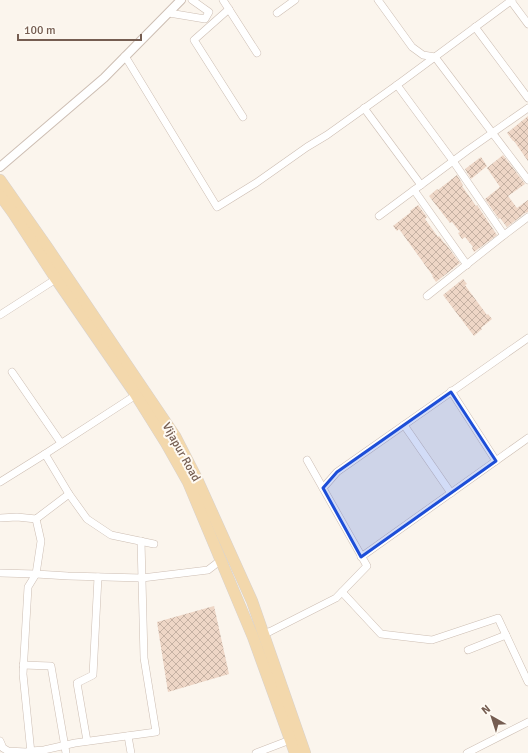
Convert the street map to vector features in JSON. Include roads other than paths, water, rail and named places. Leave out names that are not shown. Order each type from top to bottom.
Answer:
[{"type":"main road","name":"Vijapur Road","points":[[0,180],[47,247],[174,436],[203,493],[252,601],[305,753]]},
{"type":"main road","name":"Vijapur Road","points":[[0,195],[136,395],[188,482],[253,637],[295,753]]},
{"type":"street","points":[[0,167],[104,78],[181,0]]},
{"type":"street","points":[[168,13],[205,19],[209,12],[192,0]]},
{"type":"street","points":[[223,0],[257,53]]},
{"type":"street","points":[[277,13],[295,0]]},
{"type":"street","points":[[378,0],[412,47],[423,55],[435,57],[528,180]]},
{"type":"street","points":[[125,56],[217,207],[256,183],[307,147],[327,135],[511,0],[528,24]]},
{"type":"street","points":[[229,9],[194,40],[242,117]]},
{"type":"street","points":[[475,27],[528,98]]},
{"type":"street","points":[[397,85],[453,161],[504,235]]},
{"type":"street","points":[[364,108],[421,185]]},
{"type":"street","points":[[379,216],[528,108]]},
{"type":"street","points":[[414,190],[467,265]]},
{"type":"street","points":[[427,296],[528,217]]},
{"type":"street","points":[[0,315],[56,279]]},
{"type":"street","points":[[323,488],[337,472],[528,338]]},
{"type":"street","points":[[12,372],[61,443]]},
{"type":"street","points":[[451,392],[496,461]]},
{"type":"street","points":[[0,482],[136,395]]},
{"type":"street","points":[[404,425],[451,493]]},
{"type":"street","points":[[361,557],[528,438]]},
{"type":"street","points":[[45,454],[69,494],[87,519],[111,535],[154,544]]},
{"type":"street","points":[[264,634],[271,632],[336,598],[367,566],[307,460]]},
{"type":"street","points":[[0,518],[16,517],[36,519],[69,494]]},
{"type":"street","points":[[31,752],[23,665],[28,587],[36,574],[41,541],[36,519]]},
{"type":"street","points":[[0,741],[3,748],[8,751],[31,752],[87,741],[156,732],[144,658],[141,541]]},
{"type":"street","points":[[0,573],[142,578],[208,570],[221,560]]},
{"type":"street","points":[[87,741],[77,683],[93,675],[98,577]]},
{"type":"street","points":[[342,592],[381,634],[432,640],[498,618],[528,682]]},
{"type":"street","points":[[468,650],[506,635]]},
{"type":"street","points":[[23,665],[51,666],[66,753]]},
{"type":"street","points":[[467,753],[528,722]]},
{"type":"street","points":[[128,736],[131,753]]},
{"type":"street","points":[[256,753],[290,740]]}]
